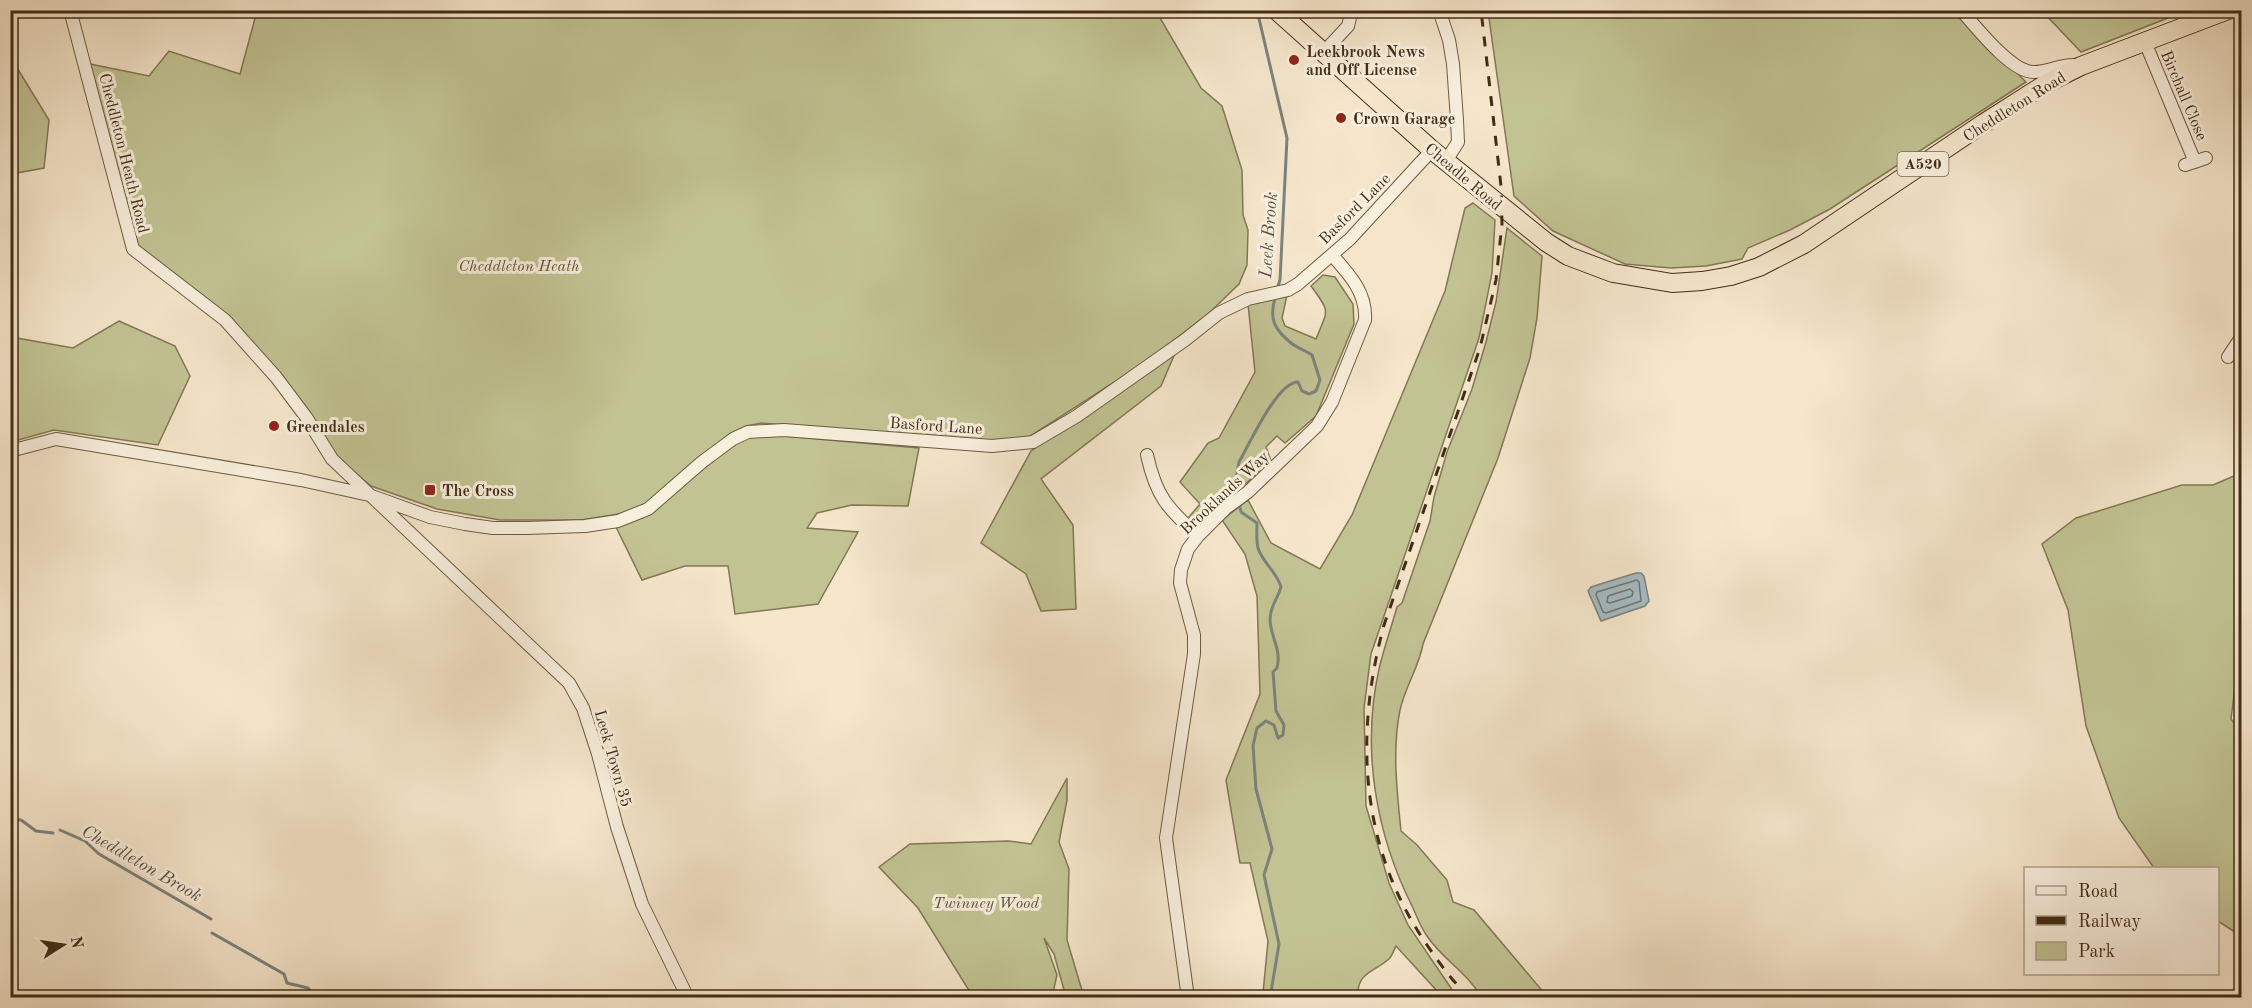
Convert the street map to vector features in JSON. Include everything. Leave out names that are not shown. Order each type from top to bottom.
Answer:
[{"type":"highway","name":"Cheadle Road","points":[[1275,10],[1439,155],[1546,242],[1568,256],[1613,273]]},
{"type":"highway","name":"Cheddleton Road","points":[[1613,273],[1671,283],[1722,278],[1759,267],[1804,244],[2047,83],[2081,66],[2228,10]]},
{"type":"street","name":"Cheddleton Heath Road","points":[[70,10],[133,249],[225,320],[276,376],[306,417],[332,459],[369,495]]},
{"type":"street","points":[[1323,53],[1348,26],[1352,10]]},
{"type":"street","name":"Basford Lane","points":[[10,451],[56,439],[301,480],[369,495],[430,518],[493,528],[585,526],[618,521],[648,509],[702,462],[748,432],[784,430],[992,446],[1033,442],[1077,416],[1185,340],[1218,313],[1248,298],[1288,290],[1298,284],[1332,255],[1386,202],[1439,155],[1458,142],[1453,64],[1449,40],[1439,10]]},
{"type":"street","points":[[1962,10],[2019,69],[2036,72],[2068,65],[2081,66]]},
{"type":"street","name":"Birchall Close","points":[[2145,42],[2195,162]]},
{"type":"street","name":"Brooklands Way","points":[[1188,998],[1166,838],[1194,654],[1194,635],[1180,583],[1180,570],[1188,549],[1198,536],[1226,508],[1248,492],[1325,416],[1365,320],[1363,299],[1346,271],[1332,255]]},
{"type":"street","points":[[2228,357],[2241,336]]},
{"type":"street","points":[[1147,455],[1152,477],[1160,496],[1181,521],[1198,536]]},
{"type":"street","name":"Leek Town 35","points":[[369,495],[569,683],[583,708],[642,904],[688,998]]},
{"type":"green space","name":"Cheddleton Heath","points":[[257,11],[1156,11],[1201,88],[1222,106],[1242,170],[1243,215],[1248,230],[1247,265],[1239,284],[1207,315],[1141,365],[1029,437],[987,442],[762,423],[746,426],[731,433],[646,504],[619,514],[581,520],[500,520],[437,509],[371,486],[335,456],[281,377],[136,245],[90,64],[149,76],[169,51],[240,74]]},
{"type":"green space","points":[[1488,11],[1956,11],[2026,82],[1830,209],[1748,248],[1742,259],[1706,266],[1671,268],[1625,264],[1553,231],[1514,196]]},
{"type":"green space","points":[[2042,11],[2186,11],[2081,52]]},
{"type":"green space","points":[[11,58],[49,120],[44,168],[11,174]]},
{"type":"green space","points":[[1473,203],[1495,220],[1492,273],[1479,338],[1371,654],[1364,708],[1366,806],[1389,883],[1408,925],[1453,991],[1460,997],[1440,997],[1396,946],[1389,959],[1368,973],[1360,982],[1358,997],[1253,997],[1263,993],[1268,941],[1250,863],[1240,863],[1226,780],[1260,694],[1257,596],[1245,554],[1222,520],[1248,500],[1271,543],[1320,569],[1352,515],[1445,291],[1465,208]]},
{"type":"green space","points":[[1507,228],[1542,256],[1537,318],[1530,358],[1498,458],[1402,702],[1396,740],[1397,786],[1401,831],[1417,845],[1447,880],[1453,902],[1474,910],[1545,994],[1552,997],[1481,997],[1469,980],[1433,944],[1419,922],[1390,851],[1375,792],[1372,761],[1374,700],[1381,661],[1397,607],[1402,603],[1430,521],[1434,497],[1447,452],[1472,389],[1486,342],[1496,302]]},
{"type":"green space","points":[[1323,275],[1335,277],[1353,304],[1354,324],[1316,416],[1285,443],[1277,436],[1266,447],[1271,461],[1206,519],[1196,524],[1191,523],[1189,517],[1200,504],[1180,482],[1208,443],[1219,438],[1255,372],[1248,304],[1287,295],[1282,318],[1285,326],[1316,339],[1326,311],[1311,286]]},
{"type":"green space","points":[[119,321],[175,346],[190,376],[158,445],[54,430],[11,442],[11,337],[73,348]]},
{"type":"green space","points":[[1176,351],[1161,386],[1041,479],[1073,525],[1076,609],[1041,611],[1026,574],[981,543],[1031,451]]},
{"type":"green space","points":[[784,436],[919,448],[908,506],[852,505],[817,513],[807,528],[858,532],[818,604],[735,614],[728,566],[685,566],[642,580],[616,527],[644,517],[734,444],[751,437]]},
{"type":"green space","points":[[2241,473],[2242,684],[2235,687],[2231,719],[2241,732],[2241,936],[2219,922],[2219,867],[2153,867],[2119,818],[2086,726],[2068,610],[2042,544],[2076,518],[2182,485],[2213,485]]},
{"type":"green space","name":"Twinney Wood","points":[[1067,778],[1067,800],[1059,842],[1069,869],[1067,940],[1084,997],[1066,997],[1054,954],[1044,938],[1057,975],[1052,997],[973,997],[918,908],[879,867],[910,844],[1009,841],[1031,844]]},
{"type":"water","points":[[1636,573],[1644,576],[1649,601],[1645,606],[1601,621],[1588,591],[1591,587]]},
{"type":"waterway","name":"Leek Brook","points":[[1257,10],[1287,138],[1280,280],[1277,289]]},
{"type":"waterway","name":"Leek Brook","points":[[1237,494],[1239,462],[1281,392],[1298,382],[1302,391],[1309,394],[1316,391],[1320,380],[1312,355],[1291,343],[1280,333],[1274,323],[1275,298]]},
{"type":"waterway","name":"Leek Brook","points":[[1239,503],[1241,512],[1257,523],[1258,548],[1281,587],[1270,619],[1278,655],[1277,668],[1273,672],[1276,711],[1284,725],[1283,735],[1278,738],[1274,725],[1266,721],[1257,728],[1253,746],[1256,789],[1272,849],[1264,875],[1279,944],[1270,998]]},
{"type":"waterway","name":"Cheddleton Brook","points":[[10,819],[21,820],[36,831],[53,833]]},
{"type":"waterway","name":"Cheddleton Brook","points":[[60,830],[85,841],[99,854],[211,919]]},
{"type":"waterway","name":"Cheddleton Brook","points":[[212,933],[284,974],[287,983],[308,988],[316,998]]},
{"type":"railway","points":[[1470,998],[1447,973],[1427,945],[1405,908],[1388,870],[1376,830],[1369,790],[1367,749],[1374,667],[1384,625],[1480,348],[1496,280],[1502,224],[1501,186],[1481,10]]},
{"type":"place","name":"Leekbrook News and Off License","points":[[1294,60]]},
{"type":"place","name":"Crown Garage","points":[[1341,118]]},
{"type":"place","name":"Greendales","points":[[274,426]]},
{"type":"place","name":"The Cross","points":[[430,490]]}]
